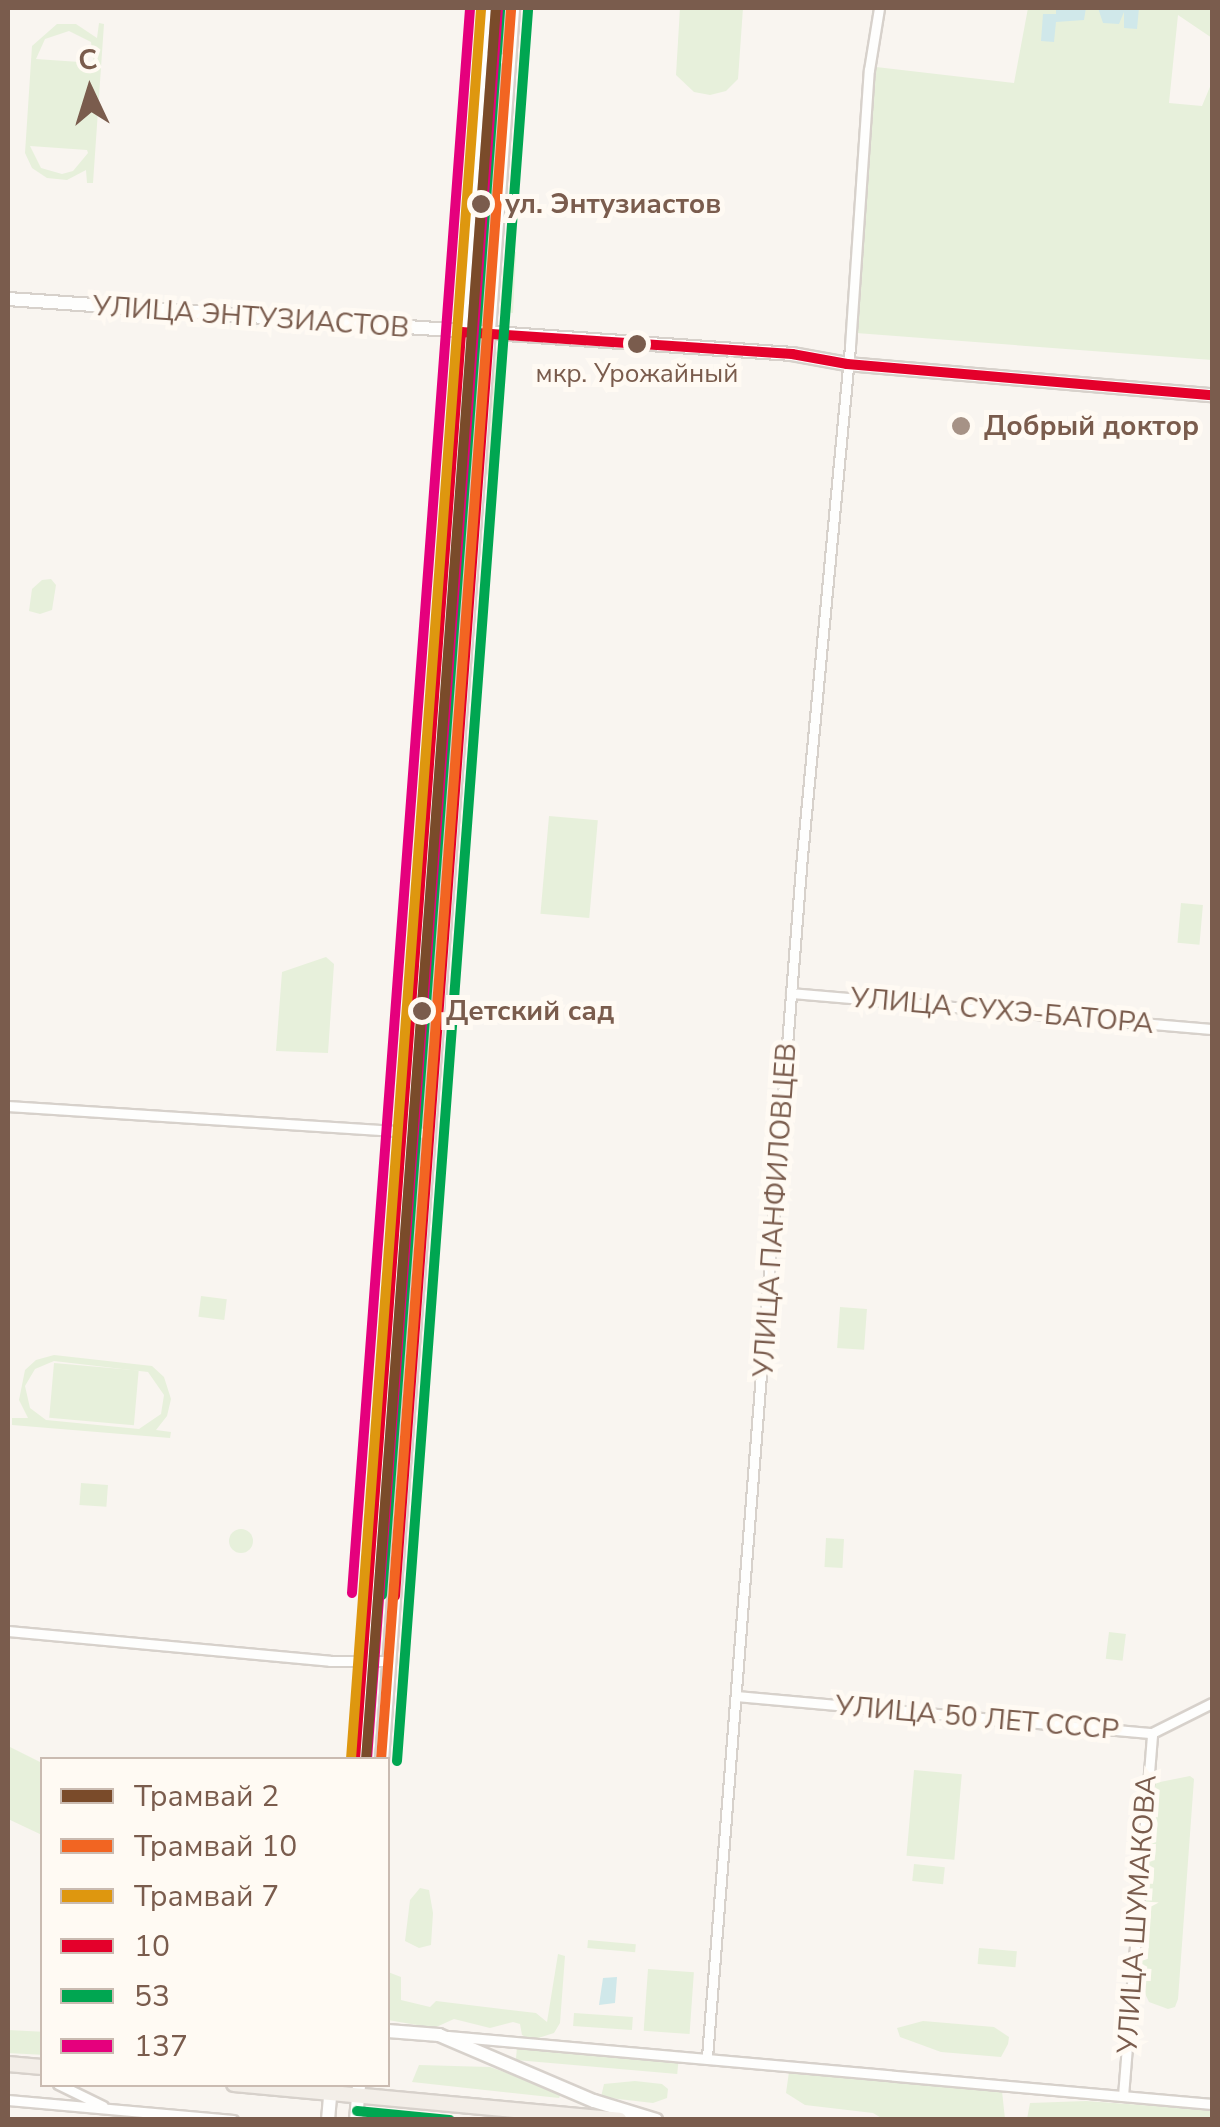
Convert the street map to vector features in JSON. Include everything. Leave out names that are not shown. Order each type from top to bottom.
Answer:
[{"type":"main road","points":[[355,1757],[485,8]]},
{"type":"main road","points":[[382,1757],[513,8]]},
{"type":"main road","name":"УЛИЦА ЭНТУЗИАСТОВ","points":[[8,299],[792,354],[847,364],[1212,395]]},
{"type":"main road","points":[[390,2031],[440,2035],[594,2100],[656,2120]]},
{"type":"main road","points":[[12,2064],[40,2067]]},
{"type":"main road","points":[[292,2087],[358,2090],[619,2120]]},
{"type":"main road","points":[[328,2120],[330,2089]]},
{"type":"main road","points":[[356,2120],[358,2090]]},
{"type":"street","name":"УЛИЦА ПАНФИЛОВЦЕВ","points":[[707,2058],[791,993],[847,364],[870,55],[878,8]]},
{"type":"street","points":[[482,57],[510,59]]},
{"type":"street","name":"УЛИЦА СУХЭ-БАТОРА","points":[[791,993],[1212,1029]]},
{"type":"street","points":[[8,1106],[430,1133]]},
{"type":"street","points":[[8,1631],[362,1663],[390,1662]]},
{"type":"street","name":"УЛИЦА 50 ЛЕТ СССР","points":[[736,1696],[1152,1733],[1212,1704]]},
{"type":"street","name":"УЛИЦА ШУМАКОВА","points":[[1123,2096],[1152,1733]]},
{"type":"street","points":[[440,2035],[1212,2104]]},
{"type":"street","points":[[12,2064],[40,2076]]},
{"type":"street","points":[[64,2087],[110,2110]]},
{"type":"street","points":[[8,2100],[233,2120]]},
{"type":"green space","points":[[680,8],[743,8],[738,79],[726,91],[710,95],[694,92],[676,75]]},
{"type":"green space","points":[[1028,8],[1212,8],[1212,38],[1178,15],[1169,103],[1202,106],[1212,82],[1212,360],[856,333],[876,67],[1014,83]]},
{"type":"green space","points":[[99,23],[104,24],[93,183],[87,183],[86,170],[67,180],[47,178],[32,168],[25,153],[32,46],[57,24],[76,24],[97,38]],"holes":[[[69,31],[91,42],[94,63],[36,59],[45,39]],[[30,146],[87,150],[88,153],[73,171],[62,174],[41,168]]]},
{"type":"green space","points":[[509,250],[516,252],[513,313],[500,312],[503,269]]},
{"type":"green space","points":[[499,348],[507,352],[496,484],[490,482],[486,471],[494,356]]},
{"type":"green space","points":[[51,579],[56,585],[52,610],[40,614],[29,611],[32,589],[42,580]]},
{"type":"green space","points":[[549,816],[598,820],[589,918],[540,914]]},
{"type":"green space","points":[[1181,903],[1203,905],[1199,945],[1178,943]]},
{"type":"green space","points":[[326,957],[334,964],[328,1053],[276,1051],[282,972]]},
{"type":"green space","points":[[201,1296],[227,1299],[224,1320],[198,1317]]},
{"type":"green space","points":[[840,1307],[867,1309],[864,1350],[837,1348]]},
{"type":"green space","points":[[54,1355],[152,1366],[164,1377],[171,1399],[167,1416],[156,1430],[171,1432],[170,1438],[12,1425],[12,1418],[28,1418],[19,1400],[25,1370],[36,1360]],"holes":[[[54,1361],[148,1372],[164,1395],[161,1414],[139,1429],[46,1420],[30,1408],[25,1386],[35,1369]]]},
{"type":"green space","points":[[54,1363],[139,1370],[134,1425],[49,1418]]},
{"type":"green space","points":[[81,1483],[108,1485],[106,1507],[79,1505]]},
{"type":"green space","points":[[241,1529],[250,1532],[250,1550],[241,1553],[232,1550],[229,1541],[232,1532]]},
{"type":"green space","points":[[826,1538],[844,1539],[842,1568],[824,1567]]},
{"type":"green space","points":[[1109,1632],[1126,1634],[1123,1661],[1106,1659]]},
{"type":"green space","points":[[8,1746],[40,1762],[40,1834],[8,1819]]},
{"type":"green space","points":[[914,1770],[962,1774],[954,1860],[907,1856]]},
{"type":"green space","points":[[1190,1776],[1194,1779],[1178,1999],[1175,2007],[1168,2009],[1149,2002],[1139,1981],[1155,1783]]},
{"type":"green space","points":[[914,1864],[945,1867],[943,1884],[912,1881]]},
{"type":"green space","points":[[420,1888],[429,1890],[433,1913],[431,1945],[419,1948],[405,1941],[410,1900]]},
{"type":"green space","points":[[588,1940],[636,1944],[635,1952],[587,1948]]},
{"type":"green space","points":[[979,1948],[1017,1951],[1015,1967],[978,1964]]},
{"type":"green space","points":[[558,1954],[565,1956],[560,2023],[554,2033],[532,2040],[522,2035],[520,2024],[513,2022],[490,2028],[454,2019],[434,2028],[390,2020],[390,1973],[401,1977],[401,2000],[430,2007],[436,2001],[536,2013],[547,2022]]},
{"type":"green space","points":[[648,1969],[694,1972],[690,2034],[644,2031]]},
{"type":"green space","points":[[574,2013],[633,2017],[632,2030],[573,2026]]},
{"type":"green space","points":[[923,2021],[994,2027],[1009,2037],[1008,2044],[1001,2057],[941,2052],[900,2037],[897,2028]]},
{"type":"green space","points":[[8,2030],[40,2032],[40,2055],[8,2053]]},
{"type":"green space","points":[[517,2047],[678,2061],[677,2074],[516,2060]]},
{"type":"green space","points":[[419,2065],[490,2067],[562,2092],[559,2098],[412,2082]]},
{"type":"green space","points":[[789,2072],[1002,2091],[1005,2119],[883,2119],[873,2113],[805,2105],[786,2093]]},
{"type":"green space","points":[[604,2084],[662,2084],[668,2089],[667,2098],[653,2103],[601,2097]]},
{"type":"green space","points":[[1086,2101],[1212,2110],[1212,2119],[1027,2119],[1030,2103]]},
{"type":"water","points":[[1056,8],[1086,8],[1084,20],[1056,22],[1054,42],[1041,41],[1043,14],[1056,14]]},
{"type":"water","points":[[1098,8],[1139,8],[1137,29],[1124,28],[1124,12],[1119,24],[1103,23]]},
{"type":"water","points":[[617,1977],[615,2003],[599,2005],[603,1978]]},
{"type":"tram line","name":"7","points":[[351,1757],[481,8]]},
{"type":"tram line","name":"2","points":[[366,1757],[496,8]]},
{"type":"tram line","name":"10","points":[[381,1757],[511,9]]},
{"type":"transit line","name":"137","points":[[352,1593],[470,8]]},
{"type":"transit line","name":"137","points":[[367,1757],[498,8]]},
{"type":"transit line","name":"53","points":[[382,1595],[500,9]]},
{"type":"transit line","name":"53","points":[[397,1761],[528,9]]},
{"type":"transit line","name":"10","points":[[355,1757],[461,332],[792,354],[847,364],[1212,395]]},
{"type":"transit line","name":"10","points":[[395,1596],[489,333]]},
{"type":"transit line","name":"53","points":[[357,2111],[450,2120]]},
{"type":"place","name":"ул. Энтузиастов","points":[[481,204]]},
{"type":"place","name":"мкр. Урожайный","points":[[637,344]]},
{"type":"place","name":"Добрый доктор","points":[[961,426]]},
{"type":"place","name":"Детский сад","points":[[422,1011]]}]
